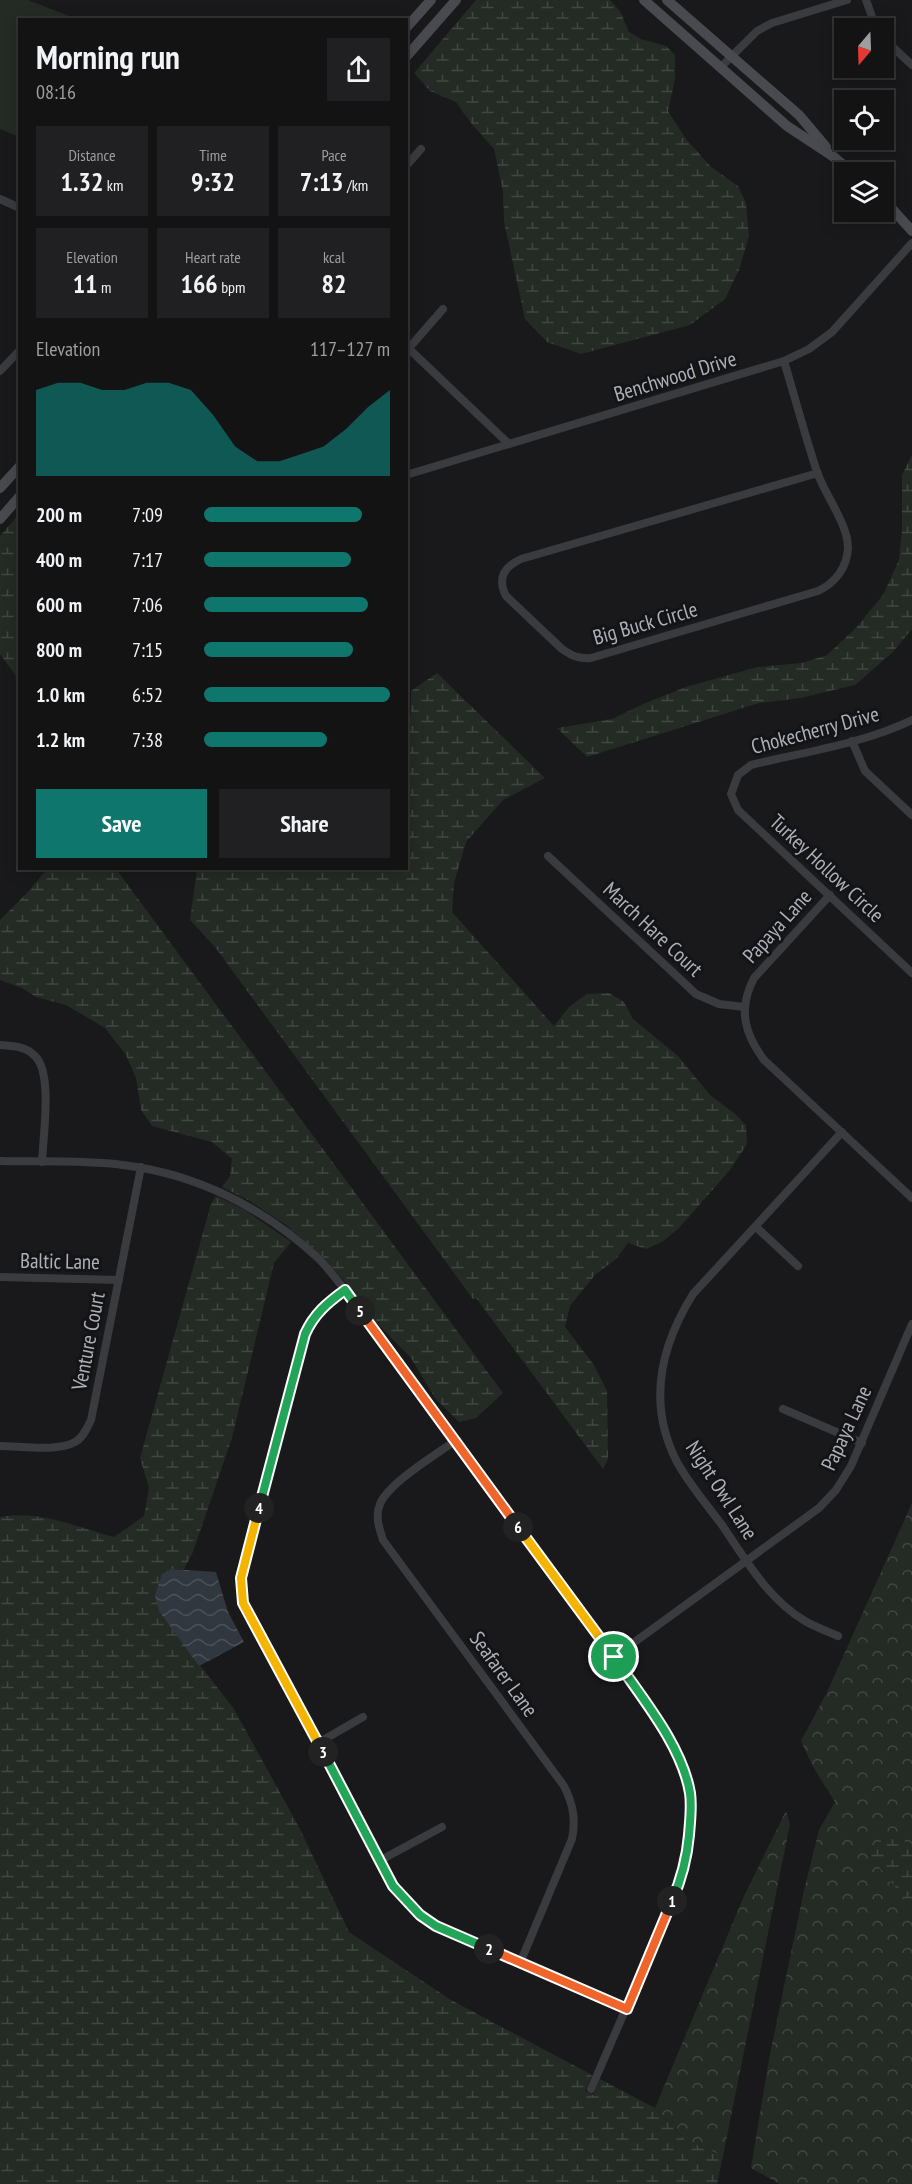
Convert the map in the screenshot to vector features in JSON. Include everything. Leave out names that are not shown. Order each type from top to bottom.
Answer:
[{"type":"street","points":[[408,26],[431,0]]},
{"type":"street","points":[[408,55],[456,0]]},
{"type":"street","points":[[644,0],[788,126],[840,162]]},
{"type":"street","points":[[668,0],[799,115],[834,157]]},
{"type":"street","points":[[721,67],[757,31],[772,23],[847,0]]},
{"type":"street","points":[[866,0],[872,18]]},
{"type":"street","points":[[894,48],[912,64]]},
{"type":"street","points":[[408,163],[421,149]]},
{"type":"street","points":[[0,199],[18,206]]},
{"type":"street","points":[[894,211],[912,231]]},
{"type":"street","name":"Benchwood Drive","points":[[408,474],[784,361],[809,349],[832,332],[912,243]]},
{"type":"street","points":[[443,309],[408,347],[509,444]]},
{"type":"street","points":[[0,371],[18,352]]},
{"type":"street","name":"Big Buck Circle","points":[[784,361],[818,473],[846,534],[848,549],[840,574],[830,586],[582,659],[571,656],[562,649],[506,596],[502,589],[501,579],[504,571],[521,559],[818,473]]},
{"type":"street","points":[[0,488],[18,468]]},
{"type":"street","points":[[0,519],[18,498]]},
{"type":"street","name":"Chokecherry Drive","points":[[734,783],[738,776],[751,765],[852,741],[912,720]]},
{"type":"street","points":[[852,741],[859,762],[865,771],[912,815]]},
{"type":"street","name":"Turkey Hollow Circle","points":[[734,783],[731,794],[738,810],[912,973]]},
{"type":"street","name":"March Hare Court","points":[[548,856],[696,994],[719,1004],[744,1007]]},
{"type":"street","name":"Papaya Lane","points":[[830,896],[754,978],[747,991],[744,1007],[746,1029],[753,1045],[764,1060],[912,1198]]},
{"type":"street","points":[[0,1045],[26,1049],[42,1066],[45,1080],[42,1162]]},
{"type":"street","name":"Night Owl Lane","points":[[838,1636],[804,1620],[783,1605],[765,1586],[678,1463],[665,1433],[661,1410],[660,1375],[667,1346],[678,1319],[693,1294],[842,1132]]},
{"type":"street","points":[[0,1161],[121,1164],[197,1182],[247,1205],[284,1230],[320,1260],[345,1290],[614,1657],[665,1732],[678,1757],[690,1793],[691,1813],[685,1862],[679,1886],[591,2088]]},
{"type":"street","name":"Venture Court","points":[[0,1446],[61,1447],[76,1441],[86,1431],[91,1420],[141,1167]]},
{"type":"street","points":[[756,1227],[798,1266]]},
{"type":"street","name":"Baltic Lane","points":[[0,1277],[119,1280]]},
{"type":"street","points":[[345,1290],[323,1305],[312,1319],[305,1334],[241,1578],[243,1603],[393,1886],[420,1915],[436,1926],[627,2009]]},
{"type":"street","name":"Papaya Lane","points":[[614,1657],[819,1508],[836,1490],[862,1443],[912,1324]]},
{"type":"street","points":[[783,1409],[862,1443]]},
{"type":"street","name":"Seafarer Lane","points":[[455,1441],[390,1488],[380,1504],[377,1520],[383,1540],[564,1786],[569,1797],[575,1824],[572,1839],[520,1963]]},
{"type":"street","points":[[318,1743],[363,1717]]},
{"type":"street","points":[[379,1861],[442,1827]]},
{"type":"green space","points":[[0,0],[28,0],[74,18],[18,18],[18,137],[0,129]]},
{"type":"green space","points":[[476,0],[610,0],[620,11],[629,32],[641,39],[666,46],[675,55],[675,79],[668,111],[686,139],[711,167],[738,186],[746,203],[749,236],[739,270],[725,299],[690,325],[581,354],[547,342],[525,319],[504,222],[503,192],[494,149],[456,102],[430,91],[414,73]]},
{"type":"green space","points":[[912,455],[912,629],[892,653],[855,685],[800,698],[759,703],[587,757],[557,728],[612,719],[686,687],[757,667],[802,663],[827,655],[855,629],[883,595],[899,560],[902,529],[902,475]]},
{"type":"green space","points":[[18,515],[18,679],[0,654],[0,536]]},
{"type":"green space","points":[[437,673],[545,778],[503,800],[466,842],[454,883],[452,912],[554,1026],[569,1007],[587,994],[609,993],[624,1002],[633,1019],[678,1056],[710,1095],[746,1125],[747,1144],[730,1170],[679,1228],[662,1242],[646,1249],[628,1243],[616,1259],[595,1275],[570,1306],[565,1327],[594,1365],[607,1391],[608,1459],[603,1469],[476,1298],[473,1299],[215,947],[190,920],[197,870],[408,870],[408,717],[411,713],[411,691]]},
{"type":"green space","points":[[46,870],[117,870],[503,1393],[476,1418],[459,1422],[435,1398],[411,1358],[370,1316],[346,1283],[322,1256],[286,1225],[250,1201],[222,1187],[230,1176],[232,1159],[212,1142],[152,1126],[141,1110],[136,1078],[126,1055],[105,1028],[66,1005],[36,997],[22,988],[0,980],[0,920]]},
{"type":"green space","points":[[216,1196],[245,1210],[291,1242],[274,1263],[232,1438],[193,1552],[184,1569],[172,1569],[183,1643],[234,1709],[300,1829],[349,1932],[451,2000],[592,2075],[585,2091],[593,2095],[600,2079],[655,2108],[684,2139],[723,2156],[717,2184],[0,2184],[0,1517],[15,1515],[43,1518],[114,1537],[144,1516],[149,1488],[140,1458],[211,1204]]},
{"type":"green space","points":[[912,1503],[912,1844],[889,1837],[867,1851],[912,1909],[912,2184],[780,2184],[751,2168],[769,2059],[804,1890],[819,1830],[835,1802],[812,1765],[801,1741],[828,1690]]},
{"type":"green space","points":[[786,1811],[790,1824],[723,2156],[684,2139],[655,2108],[744,1896]]},
{"type":"green space","points":[[889,1837],[912,1844],[912,1909],[867,1851]]},
{"type":"water","points":[[172,1569],[216,1572],[228,1612],[244,1642],[199,1666],[159,1611],[155,1595],[162,1574]]},
{"type":"route","points":[[345,1290],[614,1657],[665,1732],[678,1757],[690,1793],[691,1813],[688,1844],[679,1886],[627,2009],[436,1926],[408,1904],[393,1886],[379,1861],[243,1603],[241,1578],[305,1334],[312,1319],[323,1305],[345,1290]]}]
